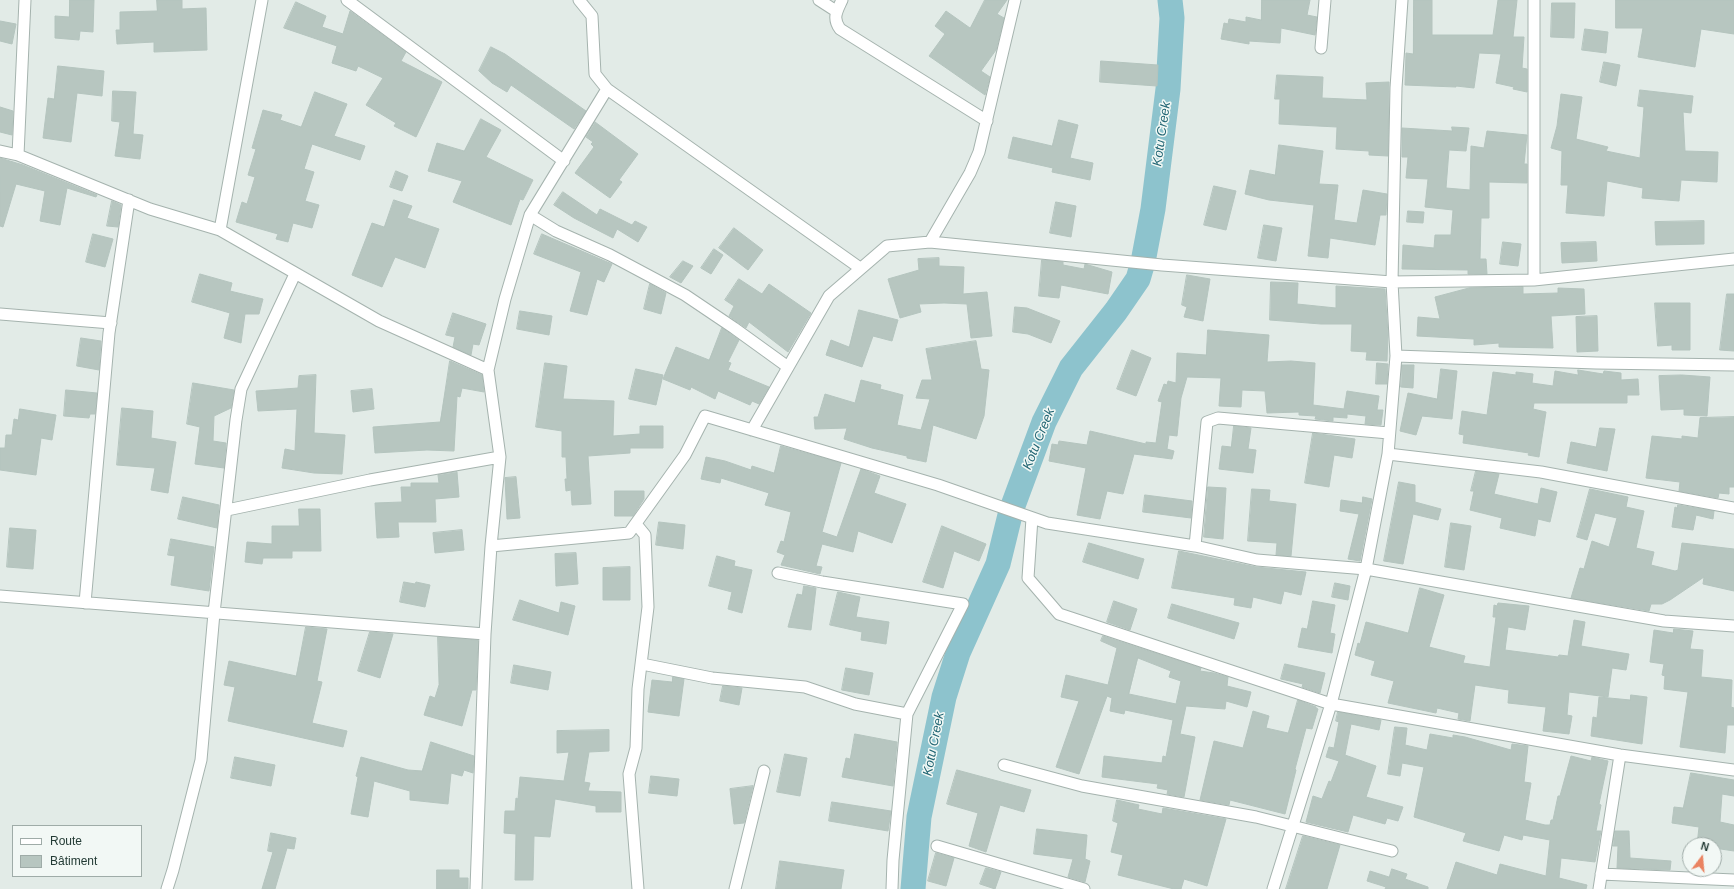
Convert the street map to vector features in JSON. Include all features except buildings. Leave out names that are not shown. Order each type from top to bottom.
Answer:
[{"type":"street","points":[[18,155],[25,0]]},
{"type":"street","points":[[220,230],[262,0]]},
{"type":"street","points":[[347,0],[564,161]]},
{"type":"street","points":[[579,0],[592,16],[595,74],[607,90],[860,268]]},
{"type":"street","points":[[819,0],[836,12]]},
{"type":"street","points":[[842,0],[836,12],[835,23],[840,29],[987,121]]},
{"type":"street","points":[[930,242],[970,173],[978,152],[987,121],[1015,0]]},
{"type":"street","points":[[1320,48],[1325,0]]},
{"type":"street","points":[[1273,889],[1331,704],[1366,569],[1388,454],[1396,356],[1392,282],[1396,88],[1402,0]]},
{"type":"street","points":[[1534,0],[1534,280]]},
{"type":"street","points":[[476,889],[485,634],[491,546],[500,456],[488,370],[505,299],[530,215],[607,90]]},
{"type":"street","points":[[0,151],[18,155],[150,209],[220,230],[379,321],[488,370]]},
{"type":"street","points":[[84,603],[111,323],[129,200]]},
{"type":"street","points":[[530,215],[556,231],[610,255],[685,295],[788,367]]},
{"type":"street","points":[[752,430],[829,296],[887,246],[930,242],[1167,266],[1392,282],[1534,280],[1734,259]]},
{"type":"street","points":[[167,889],[201,760],[214,613],[227,510],[236,420],[241,389],[295,274]]},
{"type":"street","points":[[0,314],[111,323]]},
{"type":"street","points":[[1396,356],[1596,363],[1734,365]]},
{"type":"street","points":[[491,546],[629,533],[685,455],[705,416],[938,485],[1047,523],[1195,546],[1257,560],[1366,569],[1664,621],[1734,626]]},
{"type":"street","points":[[1195,546],[1207,422],[1218,418],[1389,433]]},
{"type":"street","points":[[1388,454],[1540,472],[1734,508]]},
{"type":"street","points":[[227,510],[370,480],[500,456]]},
{"type":"street","points":[[1032,518],[1028,578],[1059,614],[1331,704],[1620,755],[1734,770]]},
{"type":"street","points":[[636,524],[645,535],[648,607],[638,689],[636,748],[629,774],[638,889]]},
{"type":"street","points":[[778,573],[822,582],[963,604],[907,714],[893,860],[892,889]]},
{"type":"street","points":[[0,596],[485,634]]},
{"type":"street","points":[[642,664],[712,678],[805,687],[855,704],[907,714]]},
{"type":"street","points":[[1599,889],[1620,755]]},
{"type":"street","points":[[1004,765],[1082,786],[1256,817],[1392,851]]},
{"type":"street","points":[[735,889],[764,771]]},
{"type":"street","points":[[937,846],[1084,889]]},
{"type":"street","points":[[1601,874],[1734,880]]},
{"type":"waterway","name":"Kotu Creek","points":[[913,889],[919,817],[944,697],[958,653],[998,564],[1011,511],[1044,422],[1071,368],[1116,311],[1138,279],[1143,262],[1153,209],[1168,89],[1172,18],[1170,0]]}]
